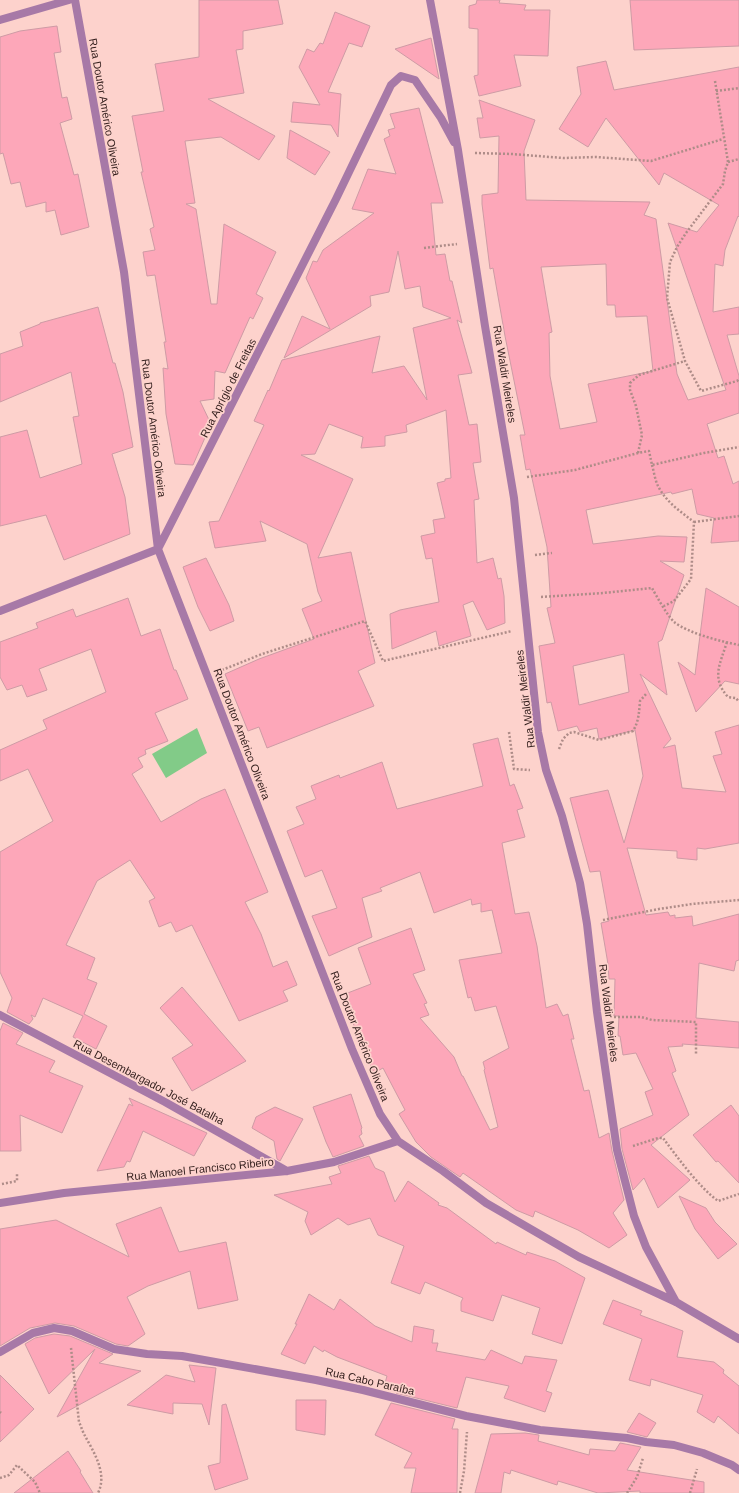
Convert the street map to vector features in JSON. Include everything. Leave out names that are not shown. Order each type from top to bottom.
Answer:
[{"type":"street","points":[[0,20],[69,0]]},
{"type":"street","name":"Rua Doutor Américo Oliveira","points":[[75,0],[124,272],[158,549],[352,1049],[380,1114],[398,1141],[443,1171],[486,1203],[579,1257],[676,1302],[739,1339]]},
{"type":"street","name":"Rua Waldir Meireles","points":[[430,0],[458,150],[511,479],[526,602],[538,732],[546,770],[562,816],[580,883],[587,924],[598,1018],[617,1150],[634,1216],[646,1247],[676,1302]]},
{"type":"street","name":"Rua Waldir Meireles","points":[[391,85],[401,76],[415,80],[441,118],[458,150]]},
{"type":"street","name":"Rua Aprígio de Freitas","points":[[158,549],[336,198],[391,85]]},
{"type":"street","points":[[0,610],[158,549]]},
{"type":"street","name":"Rua Desembargador José Batalha","points":[[0,1015],[165,1102],[287,1171]]},
{"type":"street","name":"Rua Manoel Francisco Ribeiro","points":[[0,1203],[64,1194],[287,1171],[334,1162],[398,1141]]},
{"type":"street","name":"Rua Cabo Paraíba","points":[[0,1352],[32,1333],[54,1328],[72,1331],[114,1349],[147,1354],[182,1356],[316,1380],[363,1390],[466,1416],[540,1430],[626,1438],[674,1445],[703,1453],[732,1465],[739,1470]]},
{"type":"path","points":[[715,81],[723,139],[728,162],[723,184],[676,247],[670,262],[667,298],[685,361],[701,391],[737,382],[739,379]]},
{"type":"path","points":[[716,91],[739,88]]},
{"type":"path","points":[[458,150],[563,158],[596,157],[651,161],[723,139]]},
{"type":"path","points":[[728,162],[739,159]]},
{"type":"path","points":[[424,248],[472,242]]},
{"type":"path","points":[[638,453],[642,435],[636,406],[630,390],[630,383],[639,376],[685,361]]},
{"type":"path","points":[[652,465],[704,453],[739,447]]},
{"type":"path","points":[[511,479],[575,470],[649,451],[658,485],[664,496],[672,505],[694,522],[739,516]]},
{"type":"path","points":[[664,606],[674,601],[691,579],[694,522]]},
{"type":"path","points":[[526,602],[543,596],[603,593],[652,588],[659,602],[664,606],[674,621],[692,631],[739,645]]},
{"type":"path","points":[[208,677],[262,654],[364,621],[383,661],[510,631],[528,630]]},
{"type":"path","points":[[727,642],[717,673],[719,684],[728,697],[736,698],[739,701]]},
{"type":"path","points":[[563,739],[569,733],[574,732],[599,740],[633,730],[637,724],[640,701],[646,694]]},
{"type":"path","points":[[509,732],[514,769],[546,770]]},
{"type":"path","points":[[587,924],[659,909],[692,904],[739,900]]},
{"type":"path","points":[[598,1018],[641,1017],[652,1020],[696,1022],[696,1055]]},
{"type":"path","points":[[617,1150],[658,1138],[663,1138],[682,1163],[718,1201],[739,1194]]},
{"type":"path","points":[[0,1185],[16,1181],[17,1174]]},
{"type":"path","points":[[72,1331],[71,1345],[79,1422],[95,1453],[102,1480],[98,1493]]},
{"type":"path","points":[[460,1493],[464,1471],[467,1435],[466,1416]]},
{"type":"path","points":[[627,1493],[637,1477],[641,1467],[646,1442]]},
{"type":"path","points":[[690,1493],[703,1453]]},
{"type":"path","points":[[0,1478],[9,1475],[17,1465],[35,1482],[40,1493]]},
{"type":"green space","points":[[197,728],[207,753],[166,778],[152,754]]},
{"type":"building","points":[[199,0],[278,0],[283,24],[243,31],[243,49],[236,50],[244,93],[208,99],[275,136],[259,160],[221,137],[185,141],[195,203],[186,204],[196,209],[211,304],[217,304],[224,224],[276,252],[256,294],[263,298],[253,319],[250,317],[225,373],[215,371],[214,399],[200,401],[211,424],[193,465],[175,464],[166,414],[163,368],[168,369],[164,342],[166,342],[155,275],[147,276],[143,252],[155,250],[150,229],[154,227],[141,172],[143,172],[132,116],[164,111],[155,64],[199,57]]},
{"type":"building","points":[[477,0],[500,0],[499,3],[526,5],[524,10],[550,10],[548,56],[514,55],[521,86],[479,96],[474,76],[478,75],[478,29],[469,28],[469,6],[476,4]]},
{"type":"building","points":[[630,0],[739,0],[739,46],[634,50]]},
{"type":"building","points":[[335,12],[370,26],[362,47],[349,43],[328,92],[341,94],[338,137],[331,125],[291,122],[293,102],[320,105],[299,67],[307,49],[314,52],[320,43],[323,44]]},
{"type":"building","points":[[57,26],[61,52],[54,53],[62,98],[67,97],[72,119],[60,123],[74,175],[78,174],[89,227],[61,235],[55,210],[46,212],[46,202],[26,207],[20,182],[11,184],[3,153],[0,154],[0,37],[20,31]]},
{"type":"building","points":[[431,38],[439,79],[395,49]]},
{"type":"building","points":[[606,61],[614,90],[739,67],[739,217],[738,216],[725,250],[723,266],[715,264],[713,312],[739,307],[739,334],[727,335],[739,376],[739,413],[707,424],[718,458],[724,456],[733,484],[739,481],[739,541],[711,543],[714,518],[697,514],[692,489],[586,510],[593,544],[658,536],[687,537],[684,562],[660,561],[684,575],[662,640],[658,642],[667,695],[640,674],[671,739],[663,748],[675,745],[682,788],[726,792],[713,756],[722,754],[715,732],[739,725],[739,843],[705,849],[697,848],[697,860],[677,858],[677,851],[627,848],[646,915],[668,912],[670,916],[675,915],[675,918],[692,916],[693,926],[739,914],[739,960],[736,961],[734,971],[699,963],[696,1018],[739,1022],[739,1048],[682,1044],[683,1046],[668,1047],[676,1071],[672,1073],[689,1115],[651,1145],[690,1180],[658,1208],[644,1178],[633,1190],[622,1149],[620,1129],[653,1115],[645,1092],[653,1089],[636,1053],[623,1055],[620,1036],[618,1036],[619,1016],[614,1016],[615,979],[609,979],[601,923],[609,921],[600,871],[590,872],[570,798],[608,790],[624,843],[643,776],[635,730],[599,739],[597,728],[580,732],[577,726],[558,731],[551,702],[547,703],[539,646],[555,643],[547,608],[551,607],[547,547],[530,469],[526,470],[520,435],[525,435],[493,268],[490,269],[482,195],[498,193],[499,136],[480,138],[477,118],[483,118],[479,100],[535,120],[524,151],[526,200],[650,202],[644,215],[656,219],[677,374],[688,400],[726,390],[668,223],[697,232],[719,205],[664,173],[659,185],[606,118],[588,147],[559,129],[581,94],[577,67]],"holes":[[[606,264],[607,305],[615,305],[616,317],[647,316],[653,371],[588,384],[597,422],[560,429],[550,376],[549,333],[552,332],[541,267]],[[624,654],[629,692],[579,705],[573,666]]]},
{"type":"building","points":[[419,108],[443,203],[431,203],[436,255],[445,254],[450,281],[452,281],[462,323],[457,320],[472,373],[458,375],[469,425],[477,424],[481,462],[473,463],[479,499],[474,500],[477,563],[493,558],[498,579],[501,578],[504,596],[505,623],[487,630],[473,601],[463,605],[471,636],[439,646],[436,631],[392,649],[390,614],[400,610],[439,602],[432,558],[426,559],[421,536],[435,533],[433,520],[445,518],[437,483],[451,478],[446,410],[406,425],[407,432],[385,436],[385,446],[361,448],[363,437],[329,424],[315,454],[301,455],[353,479],[318,558],[351,552],[375,663],[358,671],[374,706],[267,748],[259,727],[248,731],[225,674],[259,659],[314,639],[302,609],[322,601],[318,592],[307,544],[260,521],[266,541],[215,548],[209,522],[219,521],[264,425],[254,421],[282,360],[380,336],[372,373],[404,366],[427,400],[413,328],[451,318],[423,307],[420,286],[405,289],[398,251],[389,292],[370,296],[371,306],[284,358],[302,316],[330,329],[306,278],[313,261],[317,262],[323,250],[374,213],[352,209],[368,169],[396,174],[384,139],[390,136],[388,130],[395,128],[390,114]]},
{"type":"building","points":[[290,130],[330,152],[315,175],[287,158]]},
{"type":"building","points":[[98,307],[113,363],[115,363],[123,392],[133,447],[112,454],[125,497],[130,534],[64,560],[46,515],[0,526],[0,437],[27,430],[40,478],[82,464],[73,417],[79,416],[71,372],[0,402],[0,354],[23,346],[20,332],[40,323]]},
{"type":"building","points":[[206,558],[229,605],[234,621],[210,631],[198,607],[183,567]]},
{"type":"building","points":[[706,588],[739,607],[739,684],[725,681],[696,712],[678,662],[695,675]]},
{"type":"building","points":[[128,598],[141,636],[160,629],[174,670],[176,670],[188,699],[155,713],[168,741],[145,750],[146,754],[138,758],[143,767],[132,774],[161,822],[201,799],[225,789],[268,892],[245,902],[261,934],[273,967],[287,961],[297,985],[283,991],[288,1001],[239,1021],[192,925],[176,932],[171,922],[159,927],[149,901],[155,898],[130,860],[97,881],[66,945],[95,958],[87,979],[97,983],[84,1014],[107,1026],[96,1049],[73,1037],[83,1016],[43,998],[35,1017],[31,1015],[33,1019],[29,1024],[7,1012],[12,998],[0,972],[0,852],[53,821],[28,769],[0,781],[0,750],[47,729],[43,720],[106,692],[91,649],[39,669],[47,690],[27,697],[22,685],[7,690],[0,677],[0,642],[38,628],[36,623],[73,609],[76,617]]},
{"type":"building","points":[[498,738],[510,786],[514,784],[523,808],[517,810],[525,837],[502,843],[515,914],[529,912],[537,946],[546,1008],[557,1004],[563,1016],[568,1014],[574,1039],[571,1039],[584,1091],[589,1090],[599,1138],[609,1133],[624,1200],[613,1213],[627,1235],[609,1248],[578,1230],[535,1211],[533,1217],[516,1210],[463,1173],[460,1177],[431,1157],[416,1142],[399,1114],[405,1110],[383,1068],[374,1073],[350,1016],[355,1014],[345,994],[371,984],[358,948],[411,928],[425,970],[413,974],[427,1003],[424,1004],[429,1015],[420,1018],[454,1057],[462,1076],[490,1130],[498,1127],[483,1062],[509,1048],[496,1006],[475,1011],[471,997],[468,998],[459,960],[502,953],[492,910],[481,912],[481,903],[472,905],[471,899],[434,913],[420,872],[380,888],[382,891],[362,898],[372,937],[329,956],[312,916],[337,908],[322,870],[305,877],[287,831],[304,824],[296,807],[316,799],[311,786],[339,775],[340,778],[382,762],[397,809],[483,786],[473,744]]},
{"type":"building","points":[[182,987],[246,1061],[192,1091],[172,1058],[193,1045],[160,1008]]},
{"type":"building","points":[[3,1023],[23,1033],[16,1044],[55,1061],[49,1072],[83,1086],[62,1133],[20,1115],[21,1151],[0,1151],[0,1031]]},
{"type":"building","points":[[351,1094],[362,1128],[362,1134],[359,1136],[364,1146],[333,1157],[313,1107]]},
{"type":"building","points":[[129,1098],[207,1133],[194,1156],[143,1131],[130,1162],[127,1161],[124,1167],[97,1171],[129,1104],[133,1106]]},
{"type":"building","points":[[731,1105],[739,1116],[739,1183],[718,1161],[716,1162],[693,1135]]},
{"type":"building","points":[[275,1107],[303,1119],[280,1161],[277,1159],[274,1141],[252,1128],[256,1117]]},
{"type":"building","points":[[369,1156],[375,1168],[384,1172],[395,1202],[408,1181],[439,1203],[438,1205],[447,1208],[496,1244],[497,1242],[526,1255],[527,1252],[555,1261],[585,1278],[562,1344],[532,1334],[540,1308],[502,1295],[493,1321],[461,1311],[461,1302],[463,1298],[425,1282],[420,1294],[391,1283],[404,1246],[378,1235],[370,1218],[348,1225],[338,1218],[311,1235],[305,1221],[308,1212],[274,1195],[332,1184],[329,1177],[341,1173],[338,1166]]},
{"type":"building","points":[[679,1196],[706,1208],[715,1222],[737,1244],[718,1259],[695,1229]]},
{"type":"building","points":[[161,1207],[179,1252],[226,1242],[238,1300],[198,1309],[190,1271],[148,1286],[127,1297],[145,1334],[128,1346],[116,1344],[74,1326],[55,1323],[30,1328],[0,1346],[0,1229],[56,1220],[129,1257],[116,1224]]},
{"type":"building","points":[[309,1294],[334,1310],[340,1299],[375,1326],[412,1342],[414,1326],[434,1330],[432,1343],[438,1343],[436,1351],[485,1360],[491,1350],[522,1364],[525,1356],[557,1360],[546,1391],[552,1393],[545,1412],[504,1398],[509,1386],[466,1377],[457,1408],[396,1393],[398,1388],[385,1383],[387,1376],[337,1357],[324,1350],[323,1352],[314,1346],[305,1364],[281,1354],[297,1324],[295,1324]]},
{"type":"building","points":[[613,1300],[642,1311],[640,1315],[683,1331],[677,1357],[714,1362],[724,1370],[723,1373],[739,1386],[739,1434],[718,1416],[714,1423],[697,1412],[703,1395],[651,1379],[650,1386],[629,1380],[642,1339],[603,1324]]},
{"type":"building","points":[[54,1334],[70,1336],[113,1354],[99,1363],[141,1371],[57,1417],[95,1349],[49,1394],[25,1344],[35,1338]]},
{"type":"building","points":[[189,1365],[216,1368],[209,1425],[202,1404],[173,1403],[173,1414],[127,1405],[166,1375],[195,1382]]},
{"type":"building","points":[[0,1375],[34,1409],[0,1442]]},
{"type":"building","points":[[296,1400],[326,1400],[325,1435],[296,1430]]},
{"type":"building","points":[[391,1403],[455,1419],[452,1429],[458,1429],[457,1493],[411,1493],[416,1468],[404,1468],[412,1453],[375,1435]]},
{"type":"building","points":[[226,1404],[248,1479],[215,1490],[208,1466],[220,1463],[222,1405]]},
{"type":"building","points":[[639,1413],[656,1423],[647,1437],[627,1432]]},
{"type":"building","points":[[525,1433],[539,1435],[538,1441],[589,1455],[590,1449],[615,1451],[620,1443],[641,1447],[627,1470],[704,1482],[704,1493],[640,1493],[640,1491],[598,1493],[558,1481],[557,1485],[511,1470],[510,1474],[504,1472],[501,1493],[475,1493],[491,1434]]},
{"type":"building","points":[[68,1451],[93,1493],[14,1493]]}]
